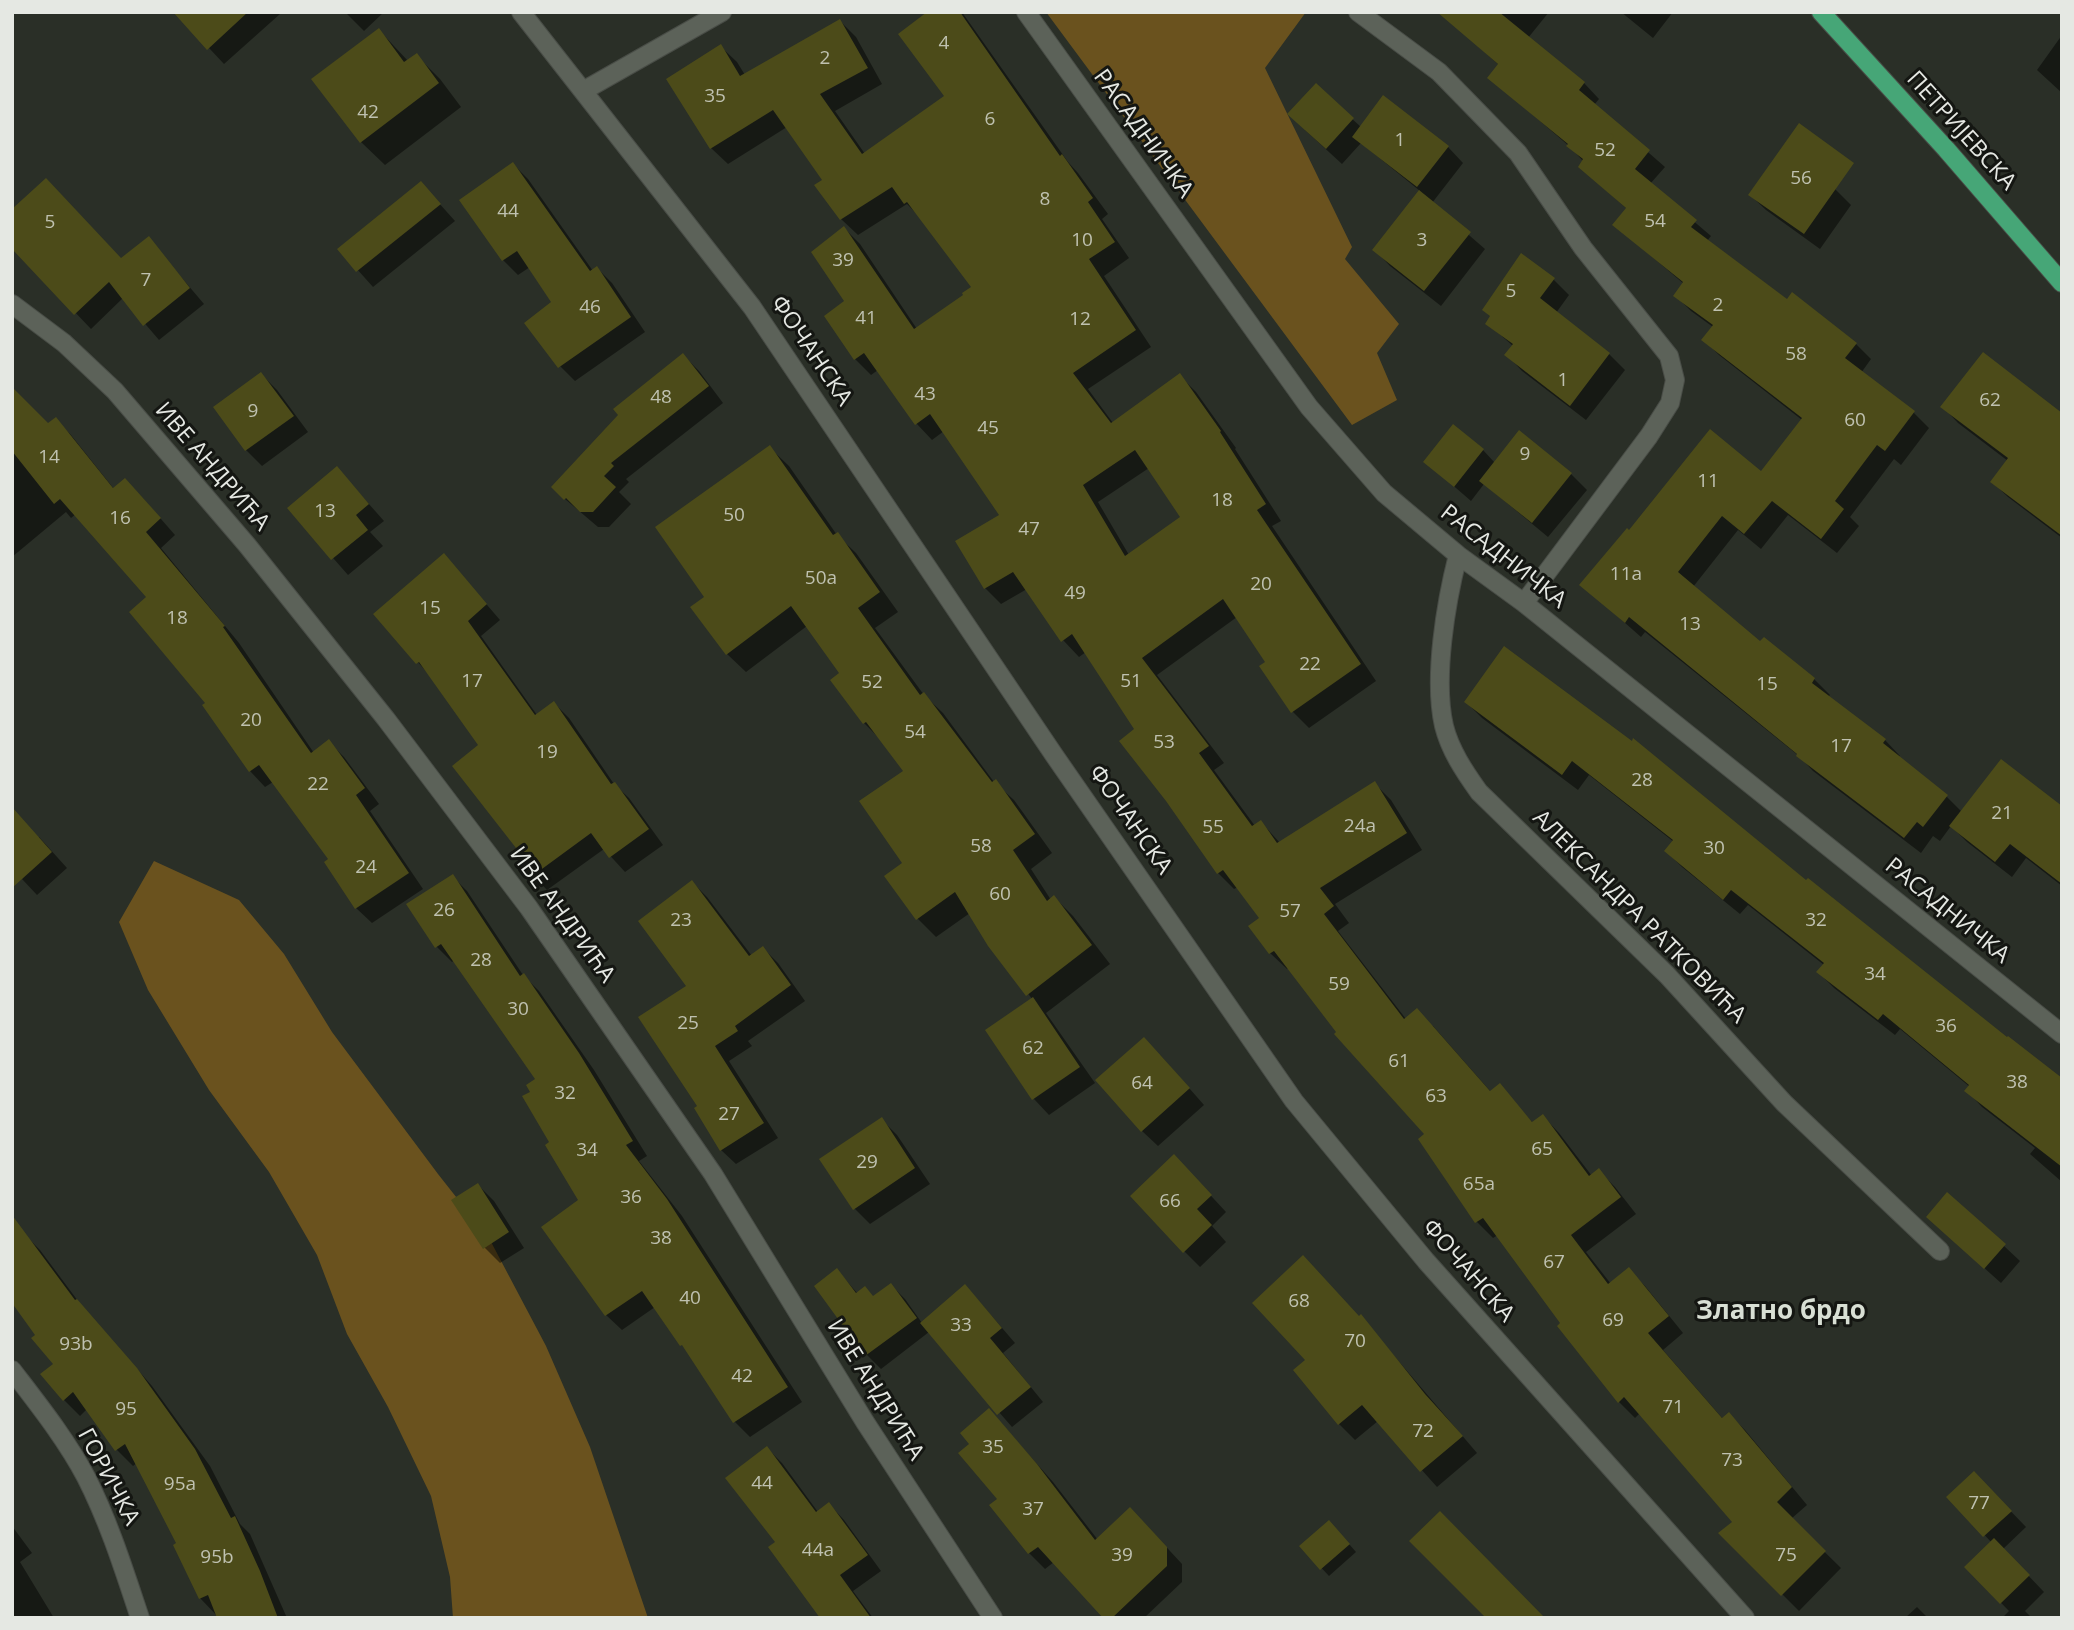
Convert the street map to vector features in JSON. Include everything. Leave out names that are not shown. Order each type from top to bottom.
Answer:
[{"type":"main road","name":"ПЕТРИЈЕВСКА","points":[[1821,12],[1946,149],[2062,284]]},
{"type":"street","name":"ФОЧАНСКА","points":[[521,12],[752,307],[1039,732],[1294,1101],[1426,1261],[1745,1618]]},
{"type":"street","points":[[583,90],[722,12]]},
{"type":"street","name":"РАСАДНИЧКА","points":[[1026,12],[1309,407],[1384,494],[2062,1034]]},
{"type":"street","points":[[1358,12],[1439,72],[1518,153],[1583,248],[1669,356],[1675,380],[1670,402],[1649,436],[1524,603]]},
{"type":"street","name":"ИВЕ АНДРИЋА","points":[[12,304],[64,343],[115,391],[239,534],[386,719],[529,908],[713,1174],[865,1422],[993,1618]]},
{"type":"street","name":"АЛЕКСАНДРА РАТКОВИЋА","points":[[1458,555],[1448,595],[1441,663],[1441,706],[1451,747],[1471,781],[1479,792],[1667,975],[1784,1103],[1940,1251]]},
{"type":"street","name":"ГОРИЧКА","points":[[12,1370],[39,1405],[85,1476],[114,1538],[140,1618]]},
{"type":"shaded area","points":[[1046,12],[1306,12],[1265,68],[1352,247],[1345,259],[1399,324],[1377,353],[1397,400],[1352,425]]},
{"type":"shaded area","points":[[154,861],[239,900],[284,954],[332,1032],[490,1240],[546,1346],[590,1447],[648,1618],[453,1618],[450,1577],[431,1496],[388,1407],[347,1334],[317,1255],[269,1172],[209,1090],[148,990],[119,922]]},
{"type":"building","points":[[173,12],[248,12],[207,50]]},
{"type":"building","points":[[927,12],[960,12],[1060,156],[1062,154],[1093,198],[1088,202],[1115,242],[1089,259],[1136,330],[1073,373],[1111,423],[1180,373],[1221,431],[1266,504],[1257,510],[1361,664],[1291,713],[1259,666],[1265,662],[1223,599],[1142,658],[1209,746],[1199,753],[1252,826],[1261,820],[1277,843],[1375,781],[1407,833],[1320,888],[1334,906],[1324,914],[1404,1019],[1417,1008],[1490,1091],[1500,1083],[1532,1122],[1543,1114],[1589,1176],[1599,1168],[1621,1197],[1571,1235],[1608,1284],[1629,1267],[1669,1316],[1648,1333],[1722,1418],[1729,1412],[1792,1487],[1777,1502],[1826,1551],[1781,1596],[1718,1533],[1732,1522],[1624,1397],[1618,1403],[1557,1326],[1560,1323],[1483,1218],[1475,1223],[1418,1139],[1424,1134],[1334,1034],[1336,1032],[1274,951],[1269,954],[1248,926],[1259,918],[1223,870],[1217,874],[1166,801],[1119,741],[1134,729],[1072,634],[1061,642],[1013,572],[984,589],[955,541],[999,515],[930,414],[915,425],[864,353],[854,360],[824,316],[844,301],[811,252],[844,226],[914,329],[971,287],[907,202],[904,204],[892,187],[840,220],[814,185],[822,180],[773,110],[710,149],[666,79],[721,44],[740,76],[840,19],[868,68],[820,94],[862,154],[944,96],[898,34]],"holes":[[[1135,450],[1180,517],[1125,556],[1083,485]]]},
{"type":"building","points":[[1437,12],[1499,12],[1585,82],[1579,90],[1650,150],[1635,169],[1697,220],[1691,227],[1787,299],[1792,292],[1857,343],[1845,358],[1915,411],[1885,451],[1877,445],[1835,501],[1844,509],[1821,539],[1772,501],[1744,534],[1722,516],[1678,572],[1760,641],[1764,637],[1815,678],[1812,683],[1886,739],[1883,743],[1948,795],[1923,827],[1917,822],[1904,838],[1796,756],[1797,754],[1629,617],[1625,623],[1579,585],[1627,528],[1629,530],[1710,429],[1761,471],[1802,418],[1701,340],[1713,325],[1673,296],[1683,282],[1612,225],[1626,208],[1578,167],[1583,159],[1566,146],[1568,144],[1487,78],[1498,64]]},
{"type":"building","points":[[379,28],[404,62],[417,53],[439,83],[360,143],[311,79]]},
{"type":"building","points":[[1316,83],[1354,118],[1326,149],[1287,114]]},
{"type":"building","points":[[1383,95],[1449,146],[1417,187],[1352,137]]},
{"type":"building","points":[[1799,123],[1854,163],[1804,234],[1748,195]]},
{"type":"building","points":[[513,162],[590,271],[597,266],[631,317],[558,368],[524,323],[551,302],[517,251],[502,261],[459,200]]},
{"type":"building","points":[[46,178],[121,258],[149,236],[190,288],[143,326],[109,282],[74,315],[12,249],[12,209]]},
{"type":"building","points":[[421,181],[441,204],[356,272],[337,249]]},
{"type":"building","points":[[1419,190],[1471,232],[1424,291],[1372,250]]},
{"type":"building","points":[[1521,253],[1555,278],[1540,298],[1610,353],[1570,406],[1504,355],[1513,344],[1485,324],[1490,316],[1482,310]]},
{"type":"building","points":[[1983,352],[2062,413],[2062,536],[1990,482],[2008,458],[1940,407]]},
{"type":"building","points":[[683,353],[709,386],[611,463],[614,466],[604,476],[616,487],[593,512],[580,512],[551,487],[618,415],[613,409]]},
{"type":"building","points":[[261,372],[294,416],[245,451],[213,407]]},
{"type":"building","points":[[12,387],[48,423],[56,417],[113,488],[125,478],[161,518],[146,532],[225,626],[223,627],[311,753],[329,739],[365,788],[356,795],[409,873],[355,909],[324,862],[328,859],[259,765],[249,772],[202,705],[205,703],[129,612],[146,597],[60,499],[54,504],[12,451]]},
{"type":"building","points":[[1453,424],[1484,449],[1454,487],[1423,462]]},
{"type":"building","points":[[1519,430],[1572,473],[1532,523],[1479,481]]},
{"type":"building","points":[[770,445],[833,535],[838,532],[880,592],[858,608],[920,695],[924,692],[992,782],[996,779],[1035,834],[1013,850],[1047,901],[1054,895],[1092,945],[1026,996],[988,946],[955,892],[916,920],[884,876],[902,863],[859,801],[903,771],[830,680],[839,673],[791,606],[726,655],[690,607],[704,597],[655,527]]},
{"type":"building","points":[[337,466],[369,504],[356,515],[368,530],[331,560],[287,508]]},
{"type":"building","points":[[444,553],[487,604],[468,621],[535,715],[554,701],[611,784],[615,782],[649,829],[609,858],[591,833],[531,877],[512,851],[516,848],[452,766],[478,745],[419,662],[416,664],[373,614]]},
{"type":"building","points":[[1504,646],[1632,741],[1633,738],[1806,880],[1808,878],[2062,1078],[2062,1167],[1964,1091],[1969,1085],[1883,1014],[1878,1020],[1816,972],[1824,963],[1731,890],[1723,900],[1664,851],[1673,840],[1572,761],[1562,775],[1464,702]]},
{"type":"building","points":[[2001,759],[2062,806],[2062,884],[2010,844],[1995,862],[1949,826]]},
{"type":"building","points":[[12,807],[52,852],[12,888]]},
{"type":"building","points":[[453,874],[520,976],[524,973],[579,1053],[633,1141],[626,1145],[667,1199],[788,1387],[733,1423],[682,1345],[680,1346],[642,1291],[605,1316],[541,1227],[578,1200],[545,1145],[549,1142],[522,1096],[530,1092],[526,1085],[535,1079],[441,944],[435,948],[406,904]]},
{"type":"building","points":[[692,880],[749,956],[763,946],[791,985],[735,1026],[738,1031],[715,1046],[764,1123],[720,1151],[694,1108],[697,1106],[638,1017],[686,986],[638,921]]},
{"type":"building","points":[[1033,997],[1080,1067],[1032,1100],[985,1030]]},
{"type":"building","points":[[1144,1037],[1190,1088],[1141,1132],[1095,1080]]},
{"type":"building","points":[[882,1117],[915,1168],[853,1210],[819,1159]]},
{"type":"building","points":[[1174,1154],[1212,1195],[1197,1209],[1212,1225],[1183,1253],[1130,1196]]},
{"type":"building","points":[[478,1183],[509,1232],[483,1249],[451,1200]]},
{"type":"building","points":[[1947,1192],[2006,1244],[1984,1269],[1926,1217]]},
{"type":"building","points":[[12,1215],[75,1300],[77,1299],[137,1368],[195,1449],[231,1518],[235,1516],[278,1618],[217,1618],[208,1595],[199,1599],[173,1545],[176,1543],[125,1444],[115,1451],[73,1392],[63,1401],[40,1374],[53,1364],[31,1338],[35,1335],[12,1303]]},
{"type":"building","points":[[1303,1255],[1359,1316],[1361,1314],[1425,1394],[1463,1436],[1420,1472],[1362,1405],[1338,1425],[1293,1370],[1305,1360],[1252,1303]]},
{"type":"building","points":[[837,1268],[856,1293],[865,1286],[873,1296],[891,1283],[917,1318],[865,1356],[814,1286]]},
{"type":"building","points":[[965,1284],[1002,1328],[990,1338],[1031,1387],[997,1415],[920,1323]]},
{"type":"building","points":[[989,1408],[1037,1464],[1095,1540],[1130,1507],[1167,1547],[1167,1566],[1112,1618],[1103,1618],[1038,1547],[1028,1554],[989,1505],[997,1499],[958,1453],[969,1444],[960,1433]]},
{"type":"building","points":[[767,1446],[816,1512],[829,1502],[868,1555],[840,1575],[871,1618],[820,1618],[768,1547],[775,1542],[725,1478]]},
{"type":"building","points":[[1974,1471],[2012,1511],[1983,1537],[1946,1497]]},
{"type":"building","points":[[1440,1511],[1545,1618],[1486,1618],[1409,1541]]},
{"type":"building","points":[[1329,1520],[1350,1544],[1320,1570],[1299,1546]]},
{"type":"building","points":[[1994,1538],[2030,1575],[2000,1604],[1964,1567]]},
{"type":"district","name":"Златно брдо","points":[[1781,1312]]}]
